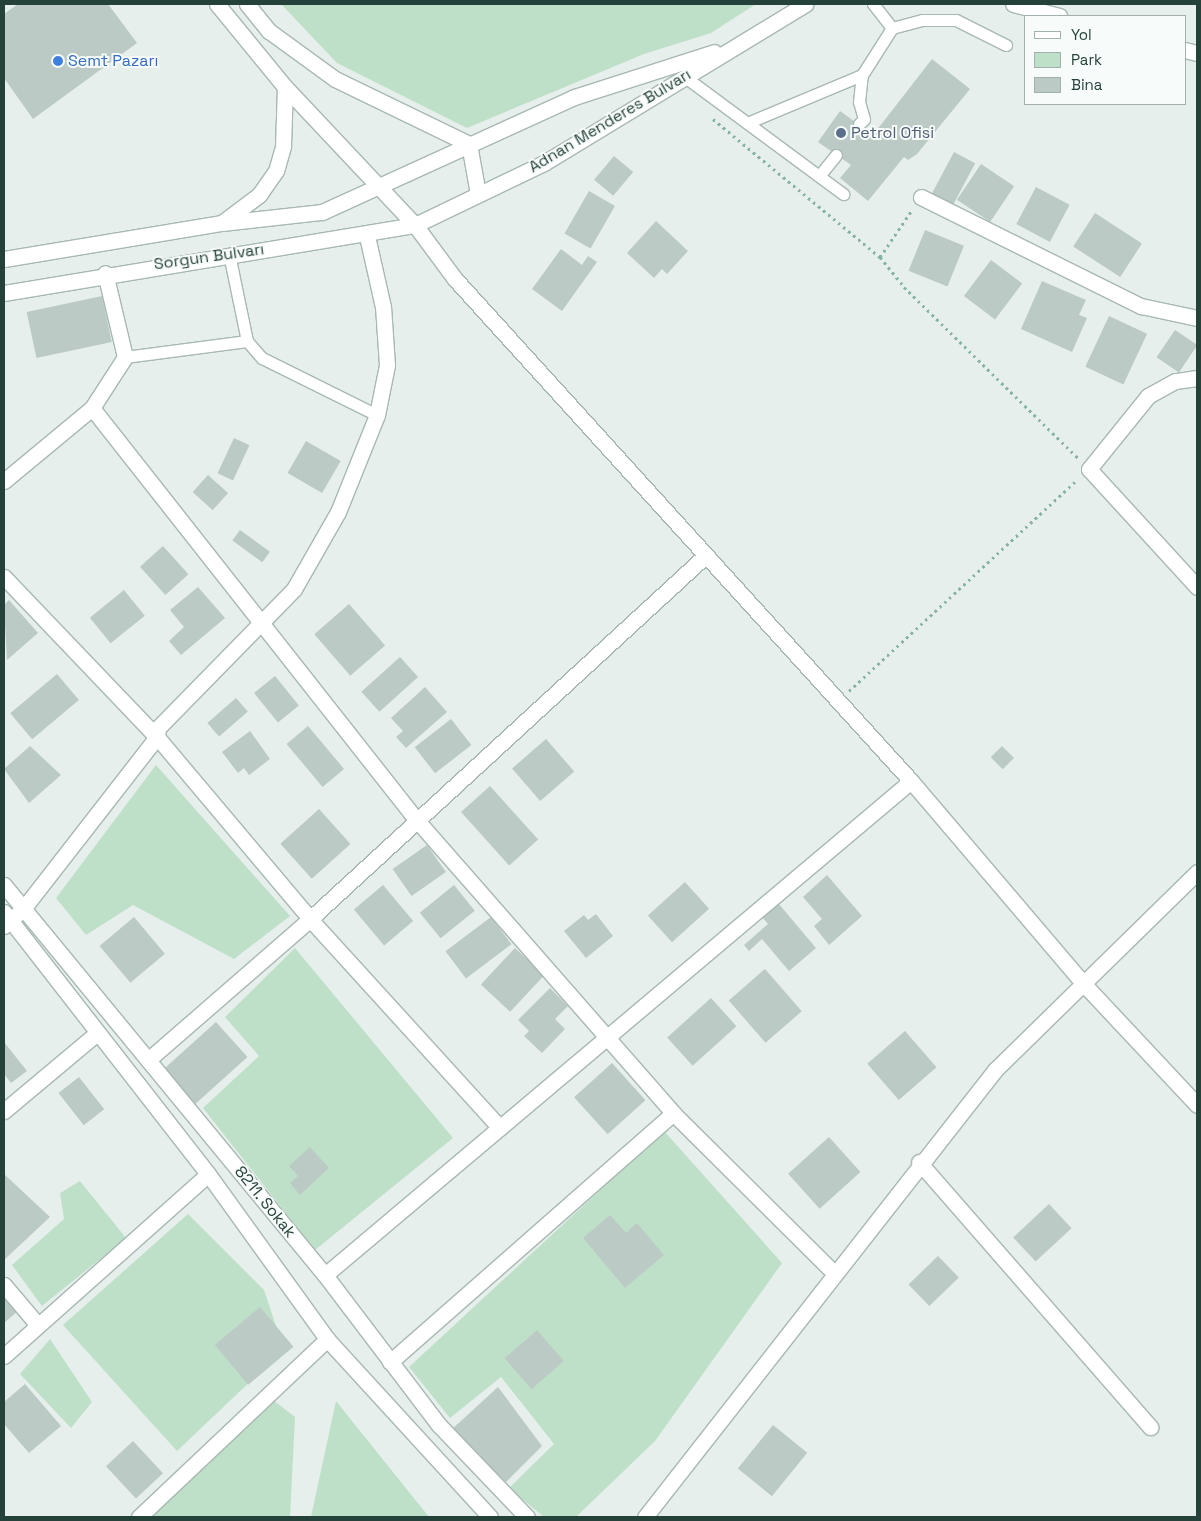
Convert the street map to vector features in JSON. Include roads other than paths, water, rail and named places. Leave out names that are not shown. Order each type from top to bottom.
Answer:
[{"type":"street","points":[[217,4],[285,87],[379,189],[415,225],[456,279],[910,781],[1082,982],[1197,1105]]},
{"type":"street","points":[[247,4],[269,31],[335,79],[469,144],[478,194]]},
{"type":"street","name":"Adnan Menderes Bulvarı","points":[[415,225],[544,163],[806,4]]},
{"type":"street","points":[[1013,4],[1055,15]]},
{"type":"street","name":"Adnan Menderes Bulvarı","points":[[379,189],[469,144],[574,97],[739,44]]},
{"type":"street","points":[[222,223],[259,195],[276,171],[283,146],[285,87]]},
{"type":"street","name":"Sorgun Bulvarı","points":[[4,259],[222,223],[322,212],[379,189]]},
{"type":"street","points":[[921,197],[1141,306],[1197,318]]},
{"type":"street","name":"Sorgun Bulvarı","points":[[4,293],[105,273],[366,236],[415,225]]},
{"type":"street","points":[[366,236],[382,307],[387,365],[378,415],[338,512],[294,589],[158,728],[157,737],[23,909],[6,920],[208,1174],[327,1339],[490,1517]]},
{"type":"street","points":[[4,481],[92,408],[125,357],[105,273]]},
{"type":"street","points":[[1197,378],[1175,381],[1148,396],[1089,469],[1197,587]]},
{"type":"street","points":[[92,408],[415,818],[673,1113],[834,1273]]},
{"type":"street","points":[[148,1060],[310,919],[415,818],[705,556]]},
{"type":"street","points":[[4,577],[157,737],[310,919],[500,1128]]},
{"type":"street","points":[[325,1275],[608,1038],[910,781]]},
{"type":"street","points":[[645,1517],[919,1162],[995,1070],[1082,982],[1197,872]]},
{"type":"street","name":"8211. Sokak","points":[[4,886],[325,1275],[439,1425],[527,1517]]},
{"type":"street","points":[[4,1110],[97,1033]]},
{"type":"street","points":[[390,1362],[673,1113]]},
{"type":"street","points":[[919,1162],[1150,1427]]},
{"type":"street","points":[[4,1356],[37,1324],[208,1174]]},
{"type":"street","points":[[4,1285],[37,1324]]},
{"type":"street","points":[[139,1517],[327,1339]]},
{"type":"lane","points":[[873,4],[892,28]]},
{"type":"lane","points":[[859,124],[864,119],[859,102],[862,76],[892,28],[922,20],[956,20],[1006,46]]},
{"type":"lane","points":[[685,76],[843,194]]},
{"type":"lane","points":[[747,123],[862,76]]},
{"type":"lane","points":[[819,176],[836,155]]},
{"type":"lane","points":[[229,254],[247,341],[262,358],[378,415]]},
{"type":"lane","points":[[125,357],[247,341]]},
{"type":"place","name":"Semt Pazarı","points":[[58,61]]},
{"type":"place","name":"Petrol Ofisi","points":[[841,133]]}]
